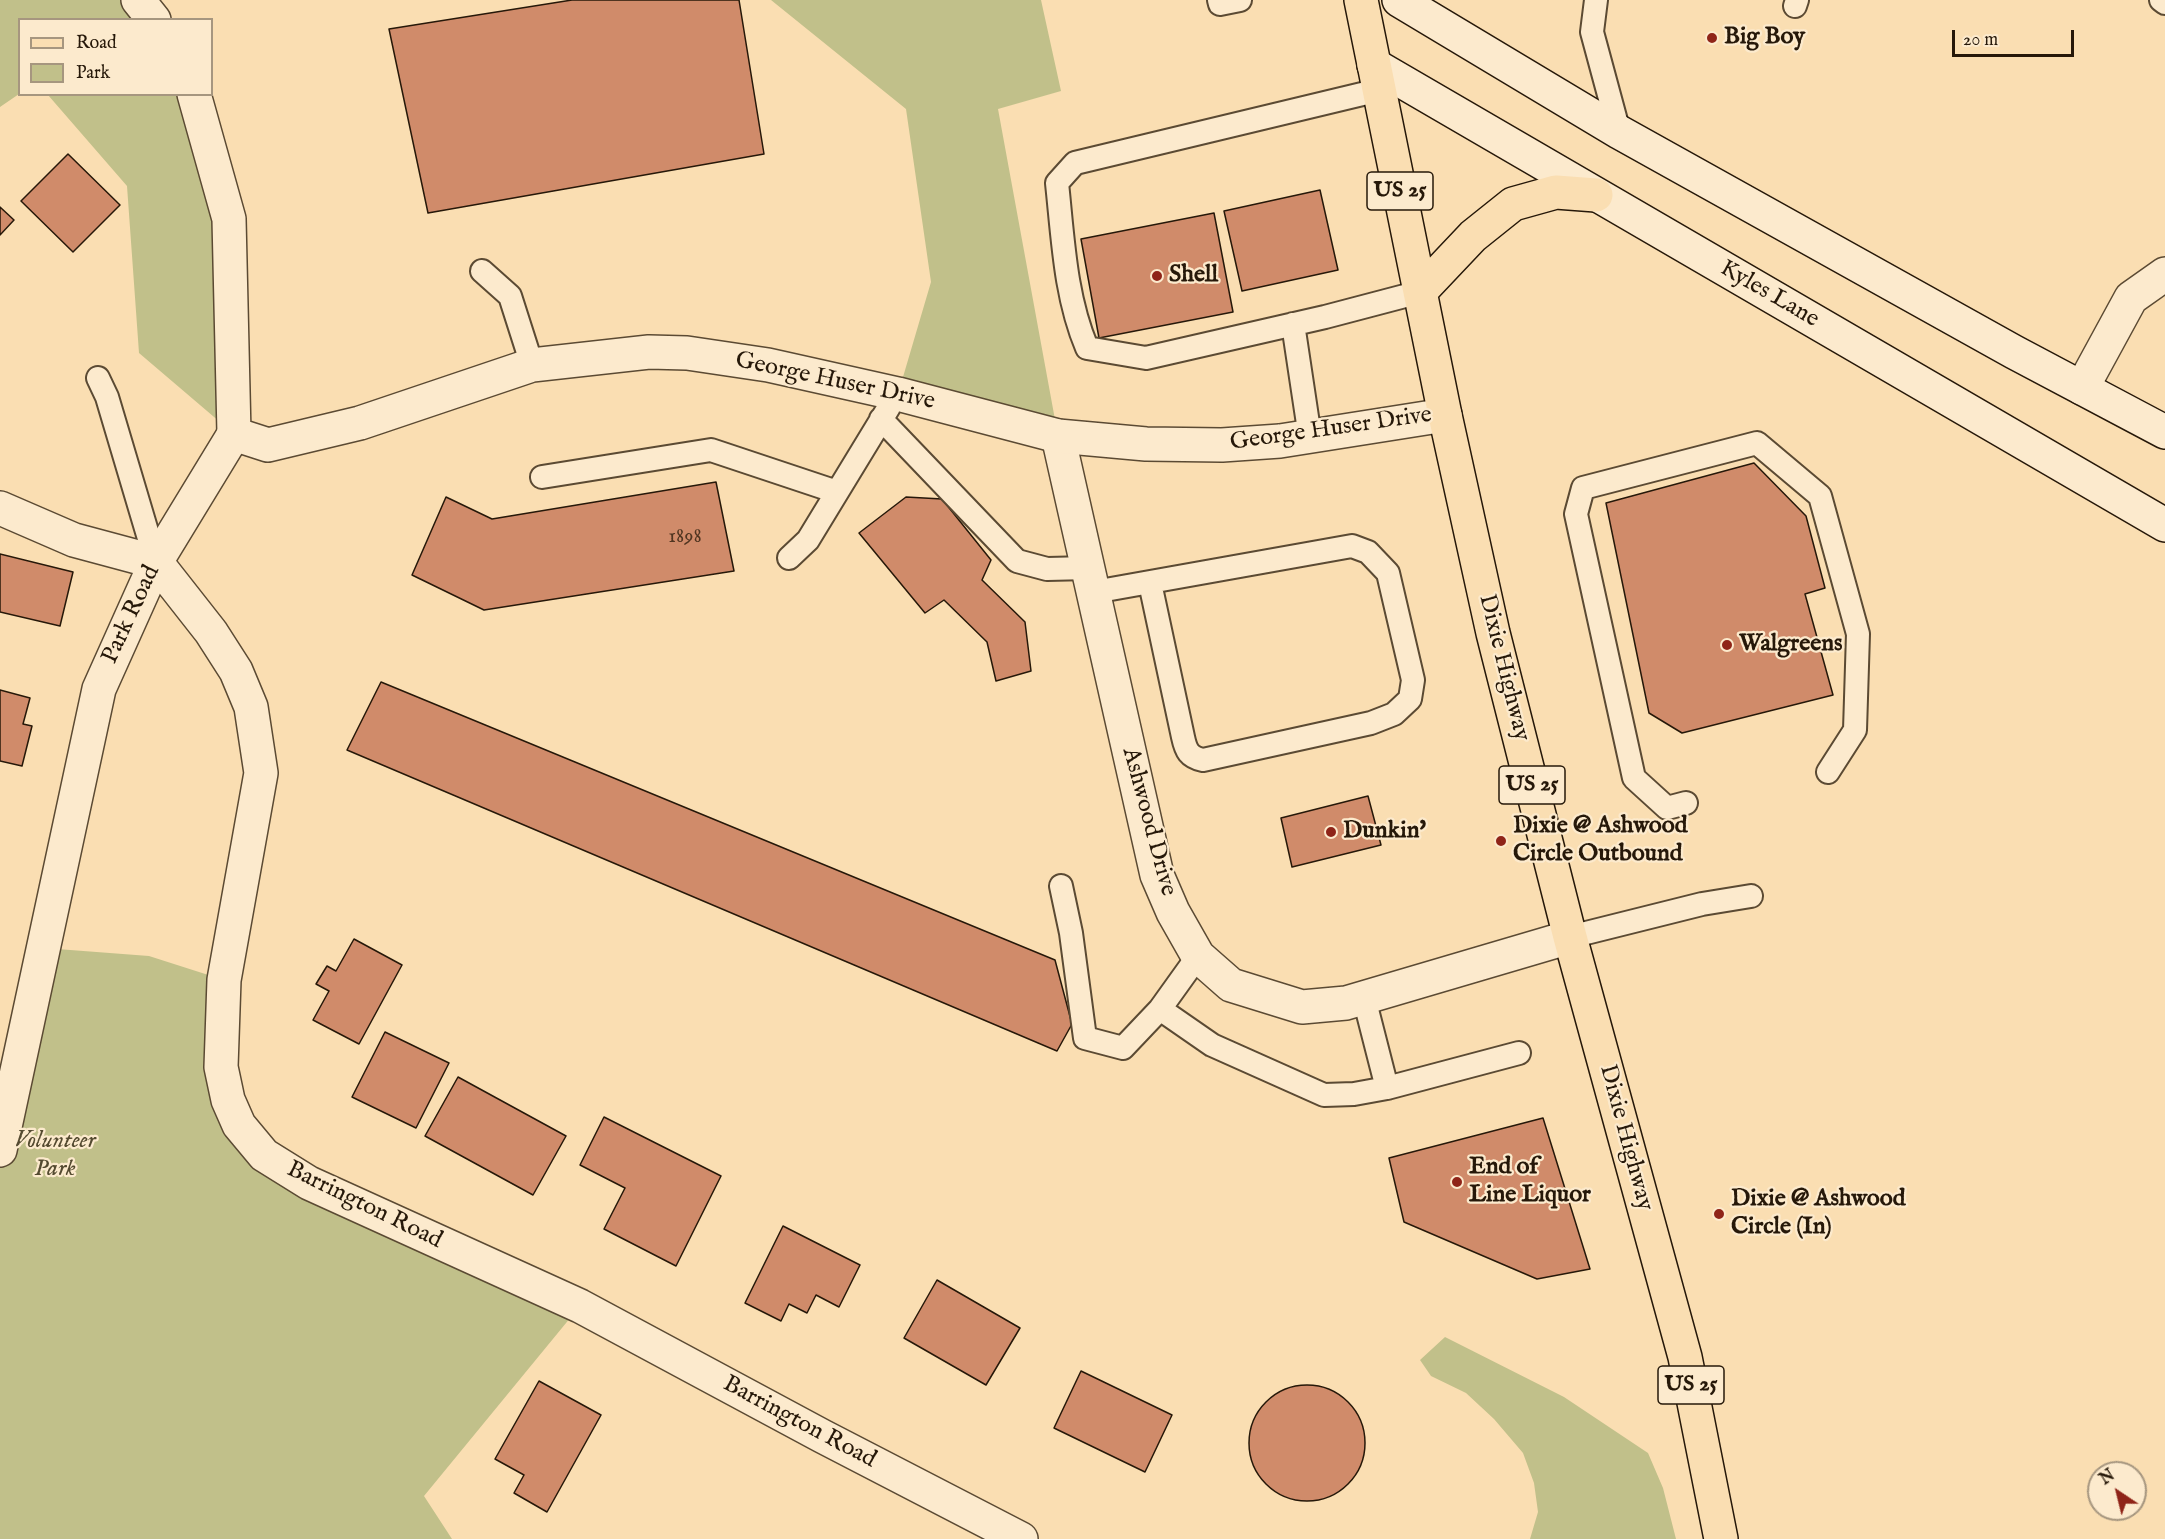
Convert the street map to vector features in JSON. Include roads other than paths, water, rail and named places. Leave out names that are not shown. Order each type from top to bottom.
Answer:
[{"type":"main road","name":"Dixie Highway","points":[[1361,0],[1445,415],[1493,633],[1570,937],[1685,1357],[1721,1539]]},
{"type":"main road","points":[[1420,292],[1473,236],[1513,204],[1556,192],[1596,195]]},
{"type":"street","points":[[138,0],[152,18]]},
{"type":"street","points":[[1399,0],[1619,132],[2014,352],[2165,432]]},
{"type":"street","name":"Kyles Lane","points":[[1377,77],[1596,195],[2165,525]]},
{"type":"street","points":[[195,96],[229,219],[234,434]]},
{"type":"street","points":[[2082,388],[2131,298],[2165,274]]},
{"type":"street","name":"George Huser Drive","points":[[234,434],[268,445],[360,423],[532,365],[649,352],[687,353],[768,365],[889,406],[1058,436],[1146,444],[1222,445],[1280,441],[1445,415]]},
{"type":"street","name":"Park Road","points":[[0,1150],[99,689],[156,562],[234,434]]},
{"type":"street","name":"Ashwood Drive","points":[[1058,436],[1157,875],[1173,912],[1198,956],[1231,985],[1302,1007],[1346,1003],[1570,937]]},
{"type":"street","points":[[0,508],[74,540],[156,562]]},
{"type":"street","name":"Barrington Road","points":[[156,562],[211,632],[236,671],[250,707],[261,773],[224,980],[221,1067],[228,1100],[239,1125],[264,1155],[309,1183],[580,1306],[822,1436],[1021,1539]]},
{"type":"lane","points":[[1596,0],[1592,32],[1619,132]]},
{"type":"lane","points":[[2161,0],[2165,3]]},
{"type":"lane","points":[[1377,77],[1075,164],[1057,183],[1066,272],[1077,324],[1087,348],[1146,358],[1420,292]]},
{"type":"lane","points":[[482,271],[510,296],[532,365]]},
{"type":"lane","points":[[1293,324],[1310,437]]},
{"type":"lane","points":[[98,378],[107,397],[156,562]]},
{"type":"lane","points":[[789,558],[808,540],[889,406],[1017,561],[1092,580],[1150,583],[1352,546],[1368,552],[1388,573],[1413,680],[1410,699],[1394,714],[1371,723],[1203,760],[1193,758],[1186,751],[1182,737],[1150,583]]},
{"type":"lane","points":[[1686,803],[1667,808],[1634,778],[1576,514],[1583,488],[1757,443],[1820,496],[1858,634],[1856,730],[1828,772]]},
{"type":"lane","points":[[542,477],[711,450],[837,492]]},
{"type":"lane","points":[[1060,886],[1071,933],[1085,1038],[1123,1048],[1160,1009],[1198,956]]},
{"type":"lane","points":[[1570,937],[1702,904],[1751,896]]},
{"type":"lane","points":[[1066,961],[1063,942],[1071,933]]},
{"type":"lane","points":[[1070,989],[1072,1005],[1082,1013]]},
{"type":"lane","points":[[1364,998],[1388,1088]]},
{"type":"lane","points":[[1160,1009],[1212,1045],[1324,1095],[1354,1094],[1388,1088],[1519,1053]]},
{"type":"place","name":"Big Boy","points":[[1712,38]]},
{"type":"place","name":"Shell","points":[[1157,276]]},
{"type":"place","name":"Walgreens","points":[[1727,645]]},
{"type":"place","name":"Dunkin'","points":[[1331,832]]},
{"type":"place","name":"Dixie @ Ashwood Circle Outbound","points":[[1501,841]]},
{"type":"place","name":"End of Line Liquor","points":[[1457,1182]]},
{"type":"place","name":"Dixie @ Ashwood Circle (In)","points":[[1719,1214]]},
{"type":"park label","name":"Volunteer Park","points":[[55,1156]]}]
